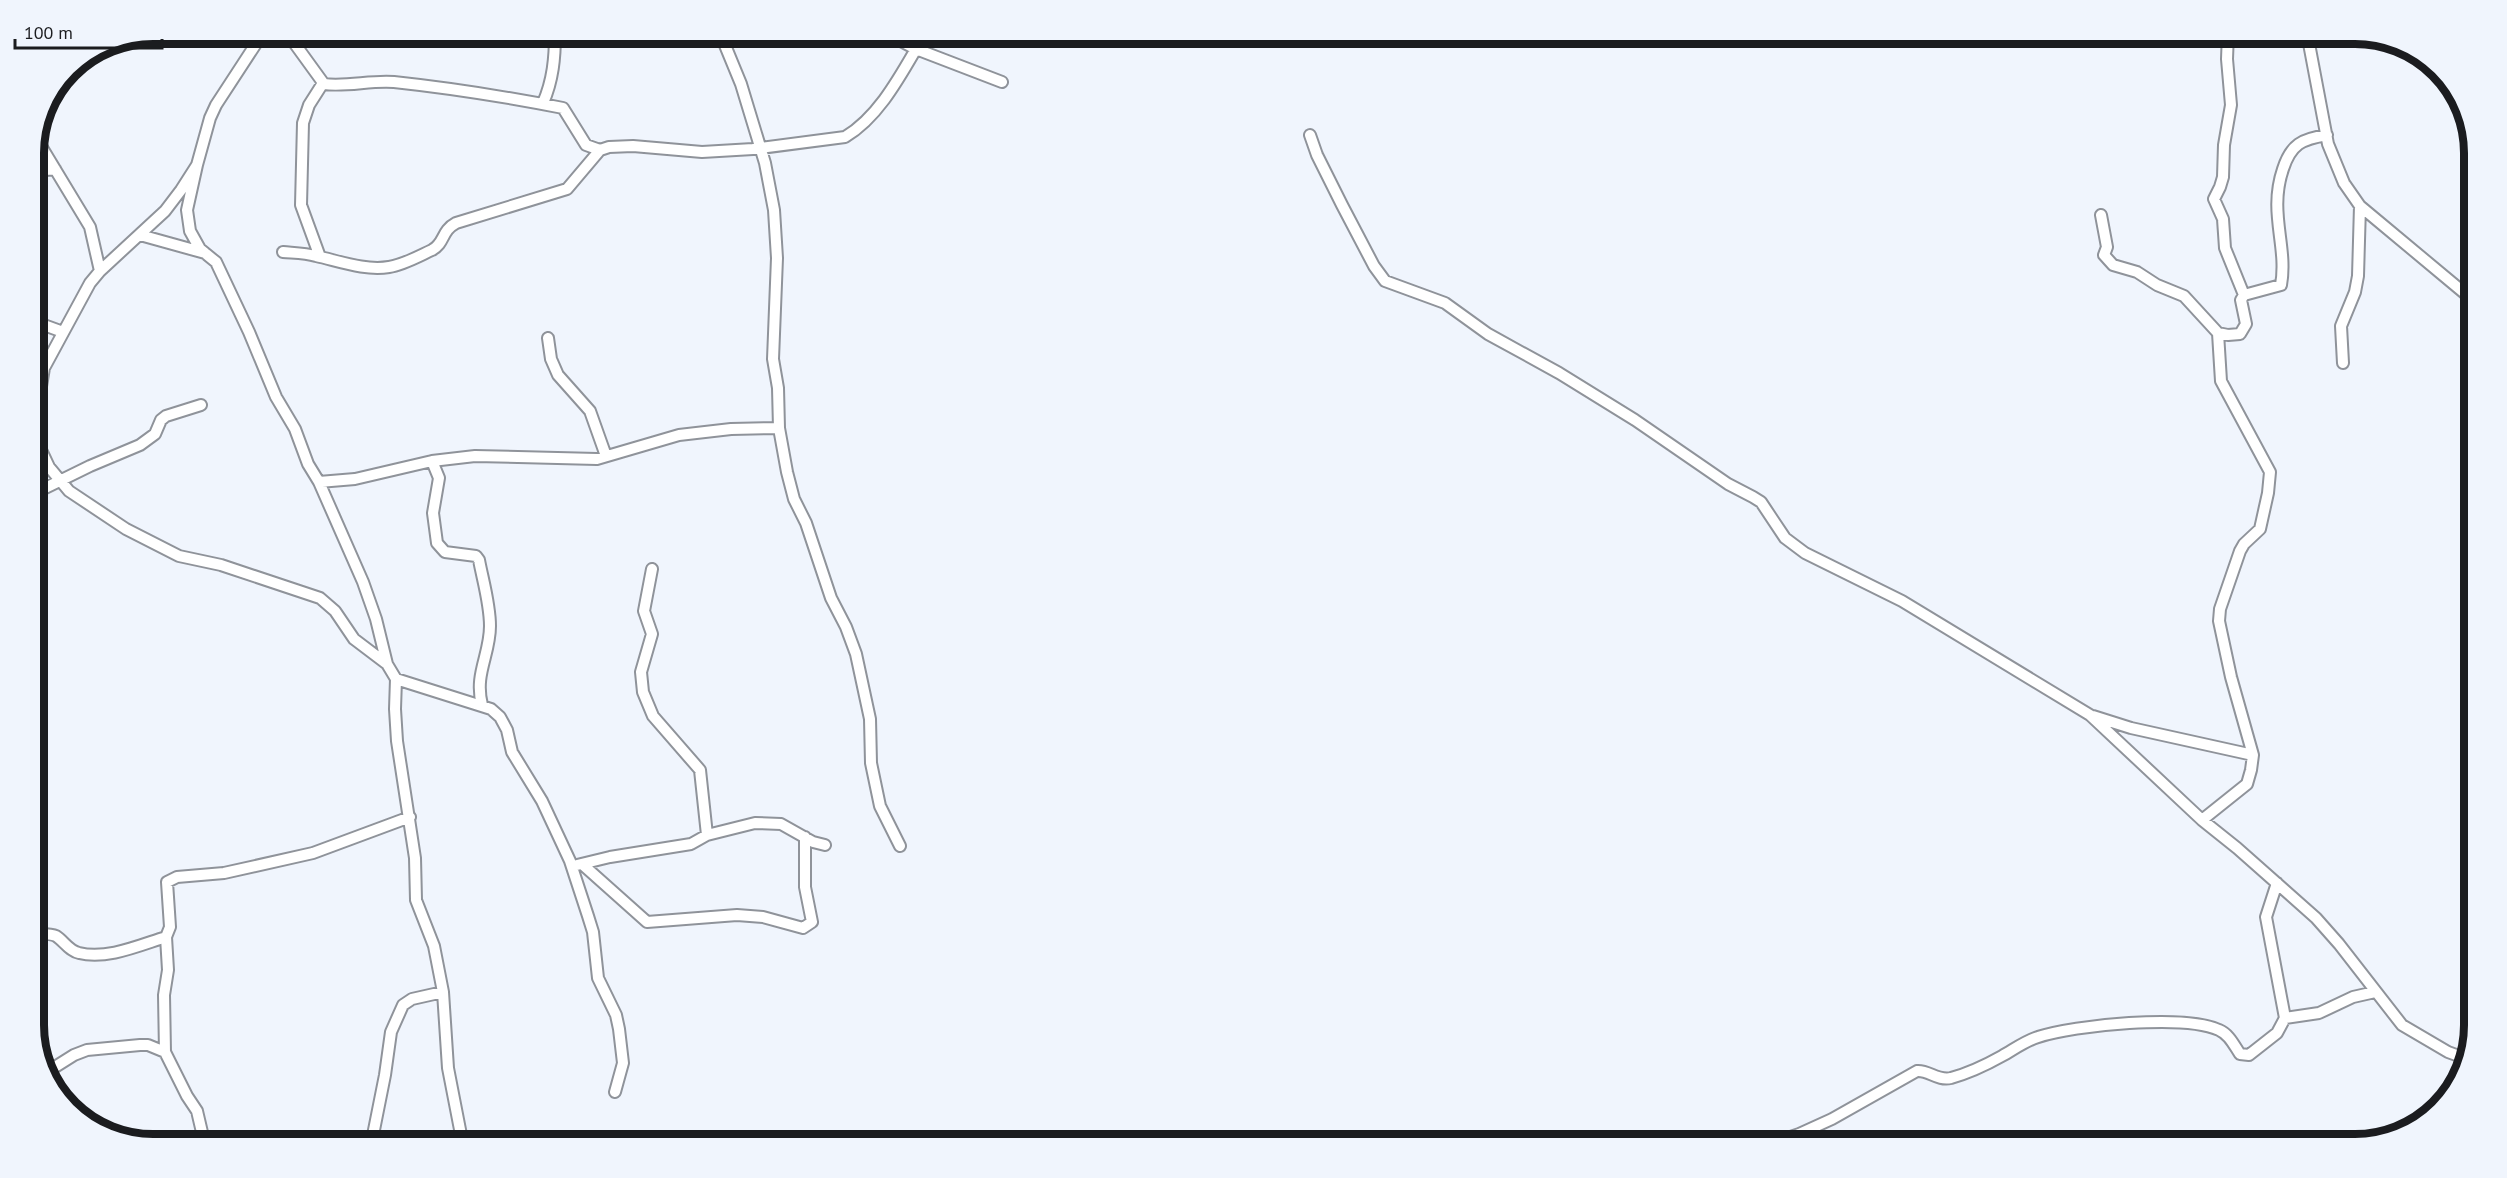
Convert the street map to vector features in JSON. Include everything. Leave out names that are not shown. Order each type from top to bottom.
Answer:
[{"type":"street","points":[[256,44],[210,118],[187,210],[189,227],[197,245],[214,260],[221,273],[249,332],[271,387],[296,429],[308,464],[319,482],[363,582],[380,630],[387,664],[396,679],[397,741],[415,858],[416,900],[434,946],[443,992],[448,1068],[461,1134]]},
{"type":"street","points":[[295,44],[323,83]]},
{"type":"street","points":[[543,103],[550,86],[554,44]]},
{"type":"street","points":[[725,44],[741,84],[760,148],[774,210],[777,258],[773,360],[778,388],[779,428],[794,499],[806,523],[831,598],[846,627],[856,654],[870,719],[871,763],[880,806],[900,846]]},
{"type":"street","points":[[907,44],[1002,82]]},
{"type":"street","points":[[2228,44],[2231,105],[2224,145],[2223,177],[2214,199],[2223,219],[2225,248],[2244,295]]},
{"type":"street","points":[[2309,44],[2327,135],[2336,167],[2360,206],[2463,291]]},
{"type":"street","points":[[283,252],[320,257],[341,263],[376,267],[396,266],[435,249],[441,242],[445,230],[456,223],[567,189],[600,150],[609,147],[633,146],[702,152],[760,148],[845,137],[855,131],[886,97],[916,49]]},
{"type":"street","points":[[323,83],[392,82],[449,87],[477,94],[543,103],[563,108],[586,145],[600,150]]},
{"type":"street","points":[[320,257],[301,205],[303,123],[309,105],[323,83]]},
{"type":"street","points":[[1311,135],[1317,155],[1342,205],[1374,266],[1385,281],[1445,303],[1488,334],[1626,414],[1728,484],[1761,502],[1785,538],[1805,553],[1902,601],[2090,715],[2202,820],[2299,901],[2339,944],[2402,1025],[2459,1056]]},
{"type":"street","points":[[2101,215],[2107,247],[2104,255],[2106,260],[2113,265],[2142,274],[2157,285],[2184,296],[2218,333],[2234,336],[2243,331],[2246,324],[2241,300],[2244,295],[2281,285],[2282,265],[2276,202],[2279,179],[2292,148],[2300,142],[2327,135]]},
{"type":"street","points":[[44,151],[90,227],[100,271]]},
{"type":"street","points":[[44,369],[90,283],[165,211],[197,165]]},
{"type":"street","points":[[44,170],[55,169]]},
{"type":"street","points":[[2343,363],[2342,326],[2355,292],[2358,276],[2360,206]]},
{"type":"street","points":[[140,235],[208,254]]},
{"type":"street","points":[[44,325],[63,332]]},
{"type":"street","points":[[2202,820],[2247,784],[2251,770],[2253,755],[2231,677],[2219,621],[2220,609],[2240,551],[2260,529],[2270,471],[2221,381],[2218,333]]},
{"type":"street","points":[[548,338],[551,358],[558,375],[590,411],[606,456]]},
{"type":"street","points":[[46,488],[150,439],[166,416],[201,405]]},
{"type":"street","points":[[319,482],[378,475],[432,461],[475,456],[579,460],[606,456],[679,435],[731,429],[779,428]]},
{"type":"street","points":[[44,457],[49,468],[69,491],[126,529],[164,549],[320,598],[335,611],[354,639],[387,664]]},
{"type":"street","points":[[432,461],[439,478],[433,513],[437,543],[445,552],[476,556],[479,560],[490,627],[480,670],[479,691],[482,705]]},
{"type":"street","points":[[46,488],[69,491]]},
{"type":"street","points":[[652,569],[644,611],[652,634],[641,672],[644,692],[653,716],[700,770],[707,835]]},
{"type":"street","points":[[396,679],[491,709],[500,717],[507,730],[512,752],[542,801],[570,861],[570,867],[593,932],[594,961],[598,978],[616,1015],[620,1029],[623,1063],[615,1092]]},
{"type":"street","points":[[2090,715],[2131,728],[2253,755]]},
{"type":"street","points":[[202,1134],[197,1111],[186,1096],[164,1047],[164,995],[168,970],[166,937],[170,927],[166,884],[172,878],[224,873],[313,853],[410,817]]},
{"type":"street","points":[[570,867],[610,857],[691,844],[707,835],[755,823],[781,825],[825,845]]},
{"type":"street","points":[[582,864],[647,922],[737,915],[763,917],[803,928],[812,922],[805,887],[805,837]]},
{"type":"street","points":[[1798,1134],[1832,1119],[1917,1071],[1934,1077],[1952,1077],[1977,1069],[2036,1037],[2058,1031],[2095,1026],[2186,1023],[2221,1030],[2240,1054],[2249,1055],[2277,1033],[2285,1018],[2266,917],[2277,883]]},
{"type":"street","points":[[44,934],[55,935],[77,953],[86,954],[129,949],[166,937]]},
{"type":"street","points":[[373,1134],[391,1032],[399,1014],[406,1002],[412,999],[443,992]]},
{"type":"street","points":[[2285,1018],[2319,1013],[2353,997],[2375,992]]},
{"type":"street","points":[[53,1068],[87,1050],[148,1045],[164,1047]]}]
